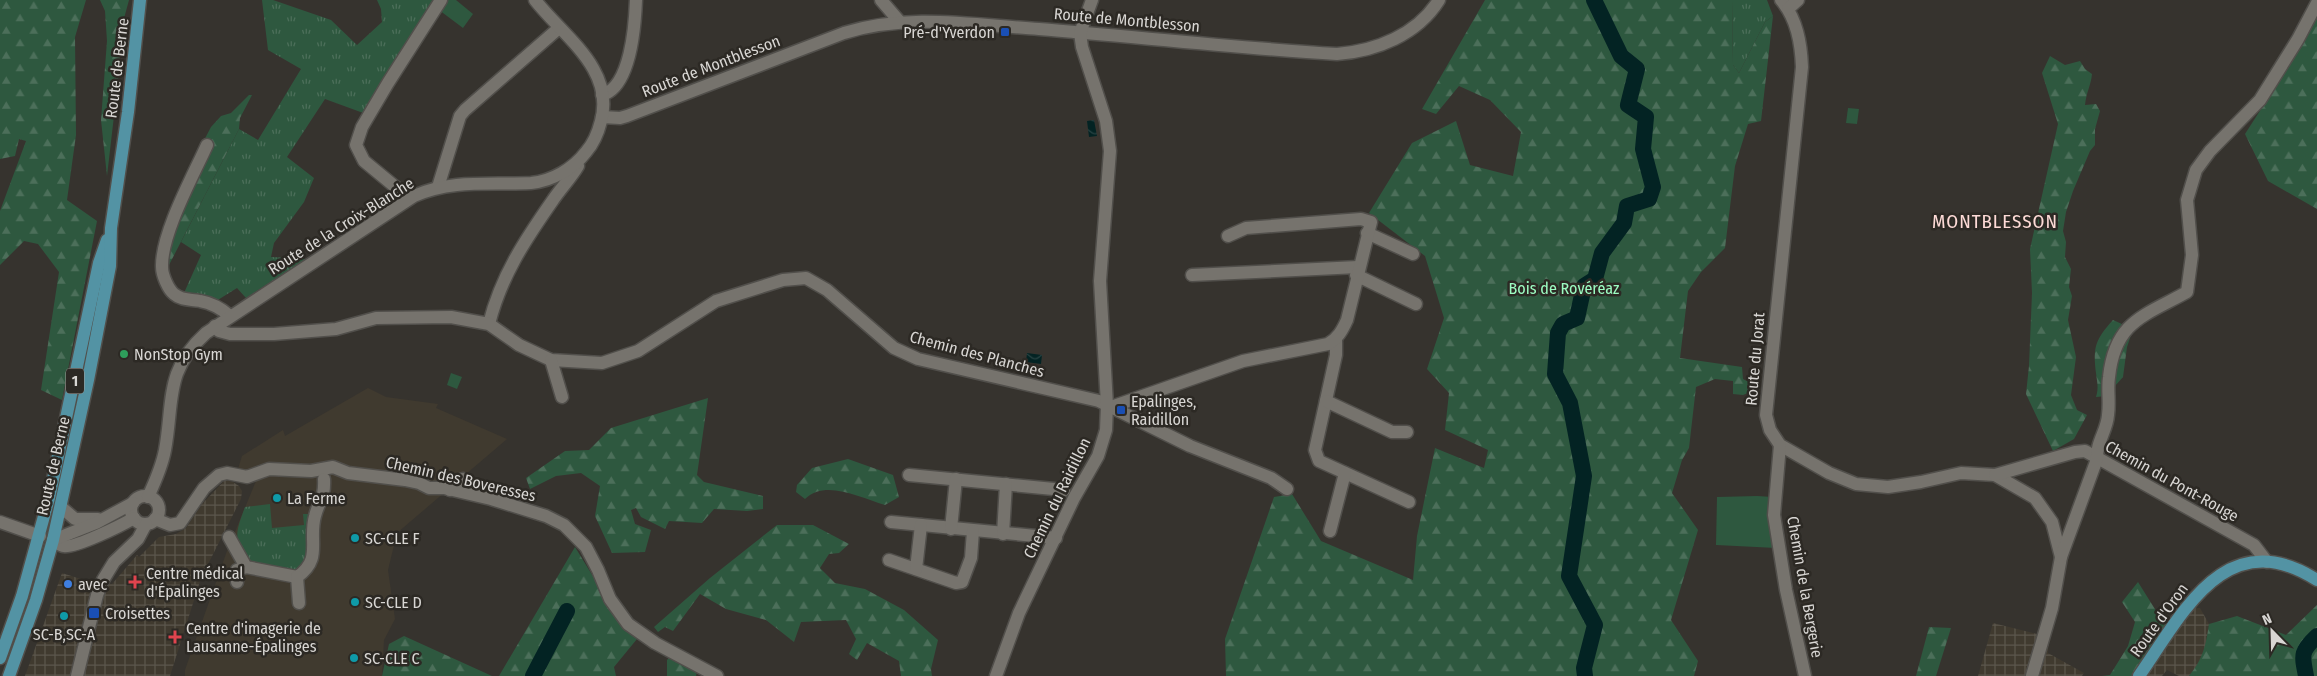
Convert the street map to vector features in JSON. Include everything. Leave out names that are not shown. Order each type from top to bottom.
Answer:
[{"type":"main road","name":"Route de Berne","points":[[9,676],[36,600],[53,540],[85,396],[110,266],[111,228],[128,112],[140,0]]},
{"type":"main road","name":"Route de Berne","points":[[0,658],[40,536],[99,263],[111,228]]},
{"type":"main road","points":[[40,536],[53,540]]},
{"type":"main road","name":"Route d'Oron","points":[[2139,676],[2191,600],[2208,583],[2237,566],[2267,562],[2295,568],[2317,580]]},
{"type":"street","points":[[404,194],[364,161],[356,145],[362,127],[441,0]]},
{"type":"street","name":"Route de la Croix-Blanche","points":[[148,497],[164,457],[171,390],[176,374],[192,346],[216,326],[414,196],[438,187],[463,184],[533,183],[548,179],[567,170],[583,157],[593,143],[602,117],[602,94],[593,67],[535,0]]},
{"type":"street","points":[[602,94],[616,87],[624,70],[635,25],[636,0]]},
{"type":"street","points":[[881,0],[899,21]]},
{"type":"street","points":[[1080,33],[1092,0]]},
{"type":"street","name":"Route de Montblesson","points":[[602,117],[620,118],[627,116],[844,33],[864,27],[899,21],[945,22],[1337,54],[1374,48],[1407,32],[1439,0]]},
{"type":"street","name":"Route du Jorat","points":[[1780,445],[1770,430],[1766,415],[1802,67],[1799,36],[1784,4],[1798,0]]},
{"type":"street","points":[[2032,676],[2052,608],[2061,558],[2097,459],[2096,448],[2108,416],[2109,377],[2113,353],[2126,328],[2147,313],[2187,292],[2192,254],[2187,200],[2196,170],[2202,161],[2260,100],[2298,39],[2317,3]]},
{"type":"street","points":[[438,187],[460,116],[558,28]]},
{"type":"street","name":"Chemin du Raidillon","points":[[996,676],[1019,613],[1074,498],[1102,446],[1106,430],[1109,406],[1100,281],[1110,174],[1110,150],[1106,121],[1082,47],[1080,33]]},
{"type":"street","points":[[207,146],[166,243],[161,268],[167,284],[175,294],[186,300],[200,300],[213,305],[230,316]]},
{"type":"street","points":[[489,324],[496,295],[509,267],[583,157]]},
{"type":"street","points":[[1109,406],[1243,361],[1328,344],[1336,339],[1347,320],[1357,271],[1371,222],[1361,219],[1246,228],[1228,236]]},
{"type":"street","points":[[1368,234],[1413,254]]},
{"type":"street","points":[[1192,275],[1357,271],[1416,304]]},
{"type":"street","name":"Chemin des Planches","points":[[216,326],[220,331],[230,334],[267,334],[336,329],[376,318],[444,316],[489,324],[519,345],[551,360],[602,363],[638,351],[716,301],[783,280],[806,278],[827,290],[894,348],[918,359],[956,367],[997,379],[1092,399],[1109,406]]},
{"type":"street","points":[[1336,339],[1336,355],[1315,450],[1316,456],[1319,461],[1409,502]]},
{"type":"street","points":[[551,360],[562,397]]},
{"type":"street","points":[[1326,401],[1392,432],[1407,432]]},
{"type":"street","points":[[1109,406],[1190,446],[1271,478],[1287,488]]},
{"type":"street","points":[[1780,445],[1829,473],[1856,484],[1888,487],[1961,473],[1995,475],[2035,498],[2052,522],[2061,558]]},
{"type":"street","name":"Chemin de la Bergerie","points":[[1780,445],[1774,515],[1786,590],[1805,676]]},
{"type":"street","name":"Chemin du Pont-Rouge","points":[[1995,475],[2075,452],[2085,451],[2254,545],[2267,562]]},
{"type":"street","name":"Chemin des Boveresses","points":[[151,521],[170,525],[180,523],[204,488],[219,475],[227,474],[247,477],[269,469],[311,471],[333,467],[348,473],[377,475],[419,483],[429,488],[450,490],[546,516],[564,525],[582,542],[590,553],[610,599],[628,624],[655,643],[717,676]]},
{"type":"street","points":[[1330,531],[1345,473]]},
{"type":"street","points":[[909,475],[1064,490]]},
{"type":"street","points":[[237,582],[238,570],[246,567],[298,576],[308,569],[314,553],[315,516],[325,494],[324,479]]},
{"type":"street","points":[[450,490],[463,479]]},
{"type":"street","points":[[951,529],[956,479]]},
{"type":"street","points":[[1003,534],[1006,484]]},
{"type":"street","points":[[76,676],[96,597],[110,568],[138,539],[158,510],[157,505],[148,497],[140,498],[106,519],[53,540],[60,546],[68,546],[101,534],[134,518]]},
{"type":"street","points":[[133,503],[131,511],[134,518],[141,523],[151,521]]},
{"type":"street","points":[[60,506],[75,519],[106,519]]},
{"type":"street","points":[[0,522],[40,536]]},
{"type":"street","points":[[891,522],[1056,538]]},
{"type":"street","points":[[916,569],[921,525]]},
{"type":"street","points":[[889,560],[956,583],[962,582],[971,558],[973,531]]},
{"type":"street","points":[[229,537],[246,567]]},
{"type":"street","points":[[298,576],[299,603]]},
{"type":"shaded area","points":[[368,388],[386,397],[438,404],[436,408],[507,439],[397,533],[388,570],[395,619],[384,640],[382,676],[185,676],[185,670],[227,551],[256,481],[249,474],[237,472],[242,456],[283,430],[285,436]]},
{"type":"shaded area","points":[[225,480],[239,486],[242,491],[241,499],[201,578],[170,676],[25,676],[62,573],[87,581],[112,584],[137,555],[139,557],[159,537],[176,534],[186,528],[202,504]]},
{"type":"shaded area","points":[[2192,608],[2200,608],[2209,624],[2206,650],[2199,665],[2189,676],[2179,676],[2167,670],[2162,676],[2132,676],[2169,621],[2182,625]]},
{"type":"shaded area","points":[[1993,623],[2049,637],[2048,653],[2084,673],[2082,676],[1978,676]]},
{"type":"green space","points":[[0,0],[86,0],[75,37],[76,135],[67,200],[97,221],[62,400],[41,390],[59,272],[38,244],[24,241],[0,265],[0,211],[26,141],[19,139],[15,156],[0,159]]},
{"type":"green space","points":[[100,0],[129,0],[120,33],[120,64],[107,176],[101,120],[107,41],[105,11]]},
{"type":"green space","points":[[262,0],[273,0],[331,20],[357,45],[382,22],[381,9],[377,0],[439,0],[366,114],[325,99],[287,157],[314,178],[304,202],[274,243],[271,257],[306,259],[246,298],[237,288],[213,303],[184,293],[201,255],[181,242],[239,129],[258,140],[301,69],[268,50]]},
{"type":"green space","points":[[446,0],[456,0],[473,14],[463,28],[439,10]]},
{"type":"green space","name":"Bois de Rovéréaz","points":[[1485,0],[1732,0],[1733,65],[1739,73],[1765,22],[1773,16],[1761,121],[1748,124],[1735,166],[1725,248],[1701,272],[1688,291],[1680,358],[1742,367],[1743,379],[1760,388],[1743,395],[1733,394],[1733,381],[1715,379],[1696,387],[1689,448],[1682,460],[1672,493],[1698,530],[1671,620],[1698,661],[1694,676],[1226,676],[1225,639],[1274,497],[1292,494],[1321,541],[1413,580],[1417,536],[1435,448],[1484,468],[1488,450],[1445,430],[1449,393],[1427,369],[1444,318],[1425,256],[1369,213],[1412,143],[1456,121],[1470,165],[1513,176],[1521,132],[1490,100],[1459,86],[1436,114],[1422,109]]},
{"type":"green space","points":[[1732,0],[1767,0],[1773,16],[1765,22],[1739,73],[1733,65]]},
{"type":"green space","points":[[2317,17],[2317,209],[2268,181],[2245,134],[2306,39]]},
{"type":"green space","points":[[2050,56],[2065,65],[2080,61],[2085,69],[2092,74],[2085,105],[2096,104],[2100,111],[2095,129],[2095,145],[2090,151],[2073,191],[2066,212],[2063,231],[2066,242],[2065,257],[2071,269],[2069,287],[2072,296],[2068,320],[2076,357],[2071,395],[2077,410],[2087,415],[2074,439],[2053,451],[2026,394],[2032,293],[2030,249],[2058,124],[2042,73]]},
{"type":"green space","points":[[249,95],[252,95],[240,118],[239,129],[169,265],[155,261],[186,175],[211,127],[221,116],[231,113]]},
{"type":"green space","points":[[1848,108],[1859,109],[1857,124],[1846,123]]},
{"type":"green space","points":[[2113,320],[2133,329],[2127,347],[2123,377],[2106,396],[2096,397],[2098,388],[2095,350],[2102,333]]},
{"type":"green space","points":[[451,373],[462,377],[457,389],[447,385]]},
{"type":"green space","points":[[708,398],[697,475],[704,482],[763,496],[763,509],[747,511],[714,509],[702,523],[669,521],[665,529],[641,517],[636,508],[631,510],[635,524],[651,530],[645,552],[612,553],[595,516],[600,486],[581,473],[556,476],[530,489],[526,478],[565,451],[589,450],[611,428]]},
{"type":"green space","points":[[848,459],[893,475],[899,497],[885,505],[833,490],[813,493],[805,499],[796,492],[797,485],[812,468]]},
{"type":"green space","points":[[1717,497],[1773,497],[1776,548],[1716,545]]},
{"type":"green space","points":[[270,504],[272,528],[304,525],[303,514],[311,514],[309,558],[295,571],[253,564],[241,549],[237,537],[245,507]]},
{"type":"green space","points":[[777,525],[813,525],[849,544],[839,553],[829,554],[820,568],[835,583],[865,589],[904,610],[938,640],[931,669],[932,676],[901,676],[899,661],[867,643],[857,660],[849,654],[856,639],[846,620],[801,622],[794,642],[766,620],[726,609],[700,594],[673,631],[665,627],[658,632],[654,627],[710,578]]},
{"type":"green space","points":[[575,547],[621,622],[637,639],[614,667],[616,676],[499,676]]},
{"type":"green space","points":[[2138,582],[2158,614],[2169,621],[2132,676],[2102,676],[2110,675],[2128,646],[2135,622],[2122,602]]},
{"type":"green space","points":[[2317,605],[2317,676],[2189,676],[2198,664],[2203,652],[2209,624],[2237,616],[2286,635]]},
{"type":"green space","points":[[1929,627],[1951,628],[1936,676],[1916,676]]},
{"type":"green space","points":[[404,636],[492,676],[382,676],[389,644]]},
{"type":"green space","points":[[671,656],[697,671],[696,676],[667,676],[667,660]]},
{"type":"water","points":[[1094,120],[1097,136],[1089,137],[1087,121]]},
{"type":"water","points":[[1027,353],[1042,355],[1041,364],[1026,362]]},
{"type":"waterway","points":[[1585,676],[1584,668],[1595,625],[1569,576],[1584,476],[1570,403],[1555,374],[1558,333],[1563,324],[1577,318],[1584,286],[1595,279],[1602,253],[1624,223],[1627,206],[1649,199],[1653,187],[1643,149],[1646,117],[1628,105],[1637,69],[1621,56],[1594,0]]},
{"type":"waterway","points":[[533,676],[567,611]]},
{"type":"waterway","points":[[2306,676],[2303,658],[2305,650],[2317,636]]},
{"type":"place","name":"Pré-d'Yverdon","points":[[1005,32]]},
{"type":"place","name":"NonStop Gym","points":[[124,354]]},
{"type":"place","name":"Epalinges, Raidillon","points":[[1121,410]]},
{"type":"place","name":"La Ferme","points":[[277,498]]},
{"type":"place","name":"SC-CLE F","points":[[355,538]]},
{"type":"place","name":"Centre médical d'Épalinges","points":[[135,582]]},
{"type":"place","name":"avec","points":[[68,584]]},
{"type":"place","name":"SC-CLE D","points":[[355,602]]},
{"type":"place","name":"Croisettes","points":[[94,613]]},
{"type":"place","name":"SC-B,SC-A","points":[[64,616]]},
{"type":"place","name":"Centre d'imagerie de Lausanne-Épalinges","points":[[175,637]]},
{"type":"place","name":"SC-CLE C","points":[[354,658]]},
{"type":"district","name":"MONTBLESSON","points":[[1995,221]]}]
